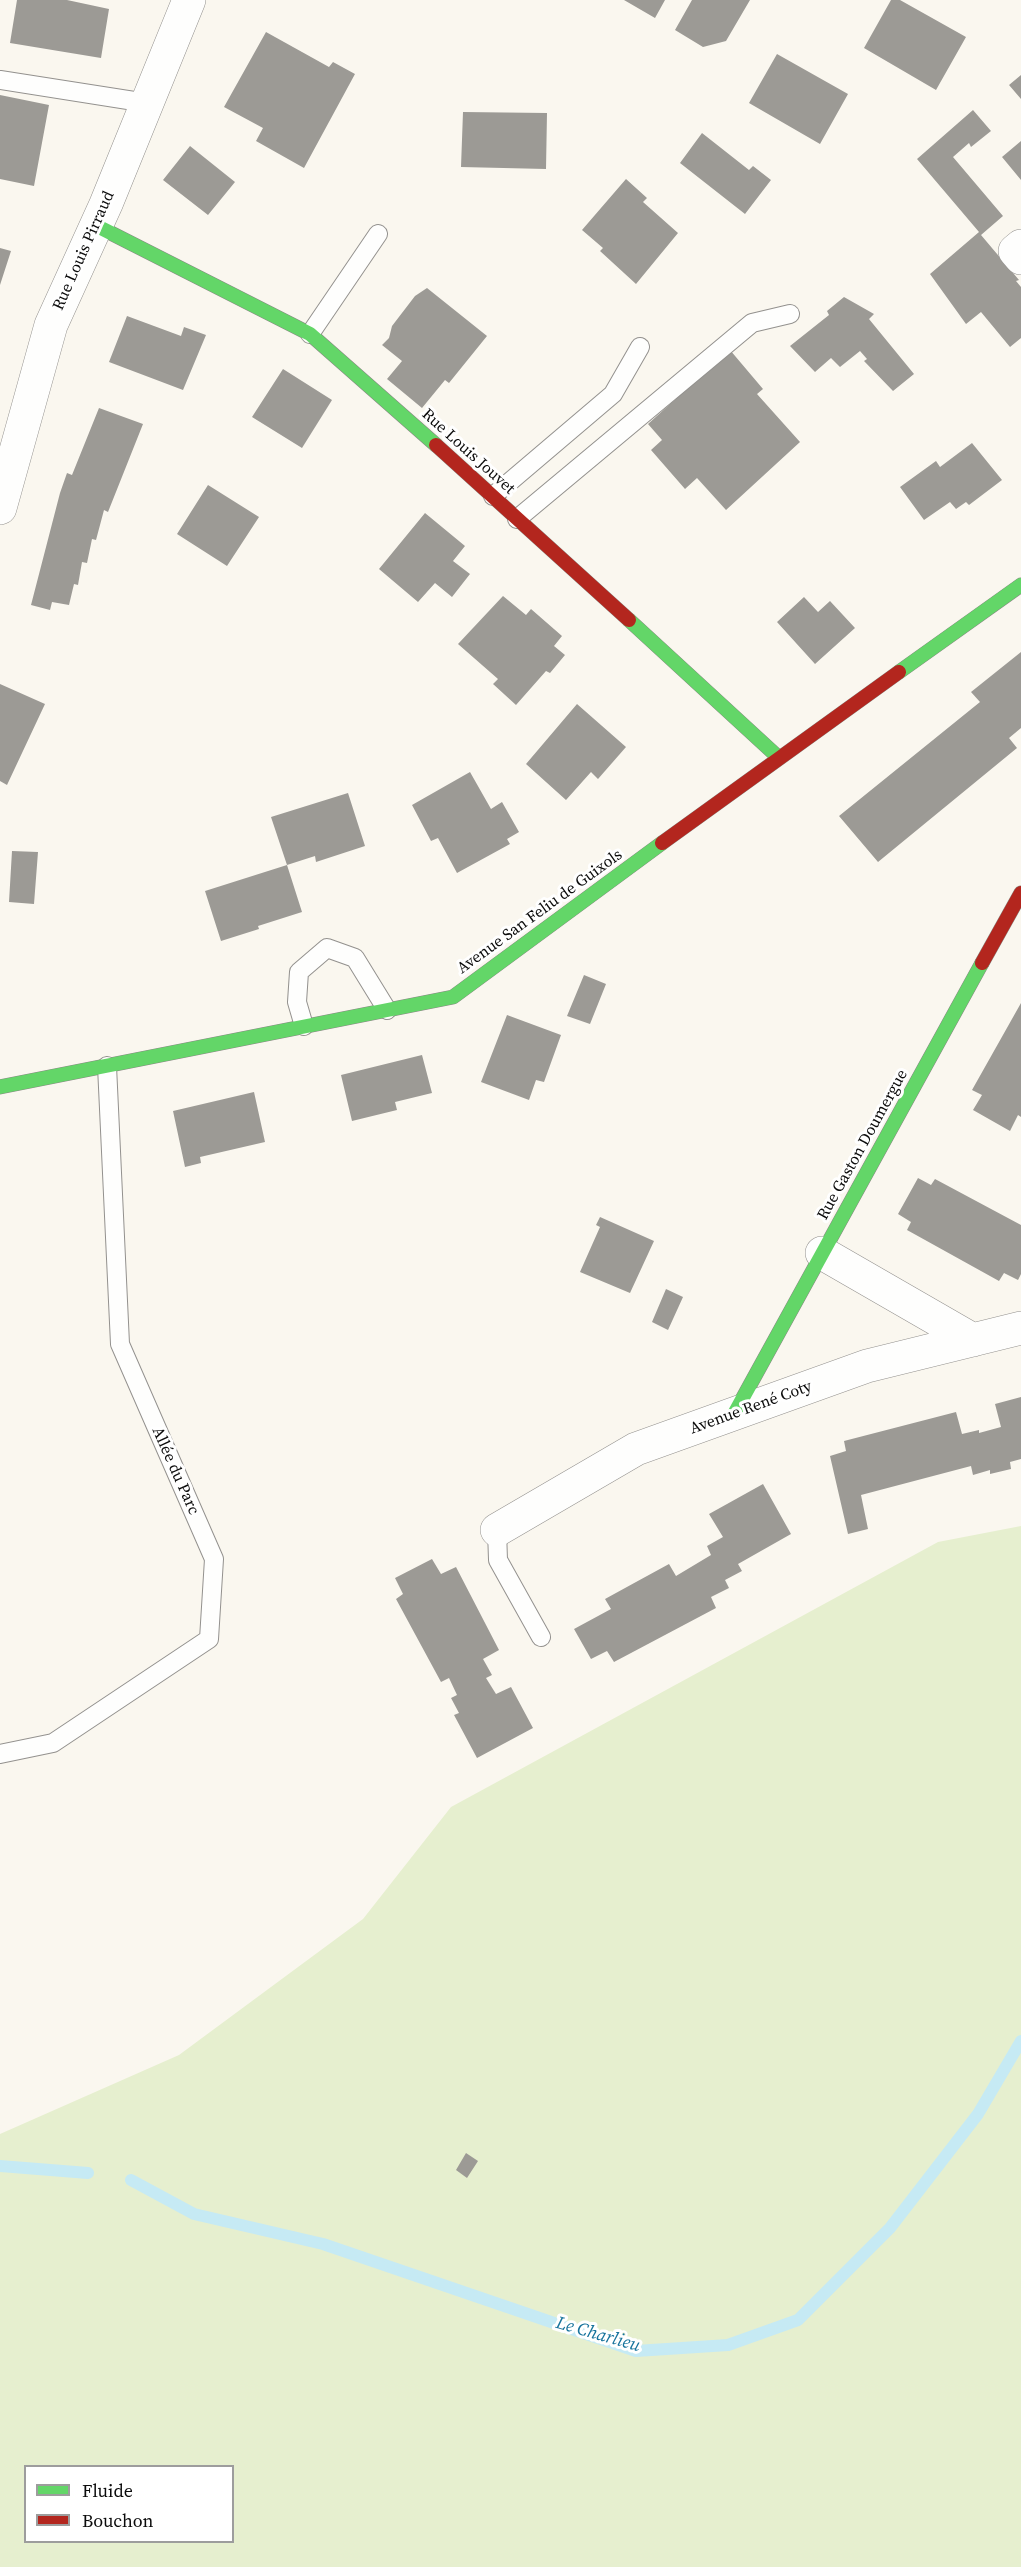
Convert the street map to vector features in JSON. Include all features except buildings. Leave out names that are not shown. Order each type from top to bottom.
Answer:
[{"type":"street","name":"Rue Louis Pirraud","points":[[0,508],[51,325],[97,226],[189,0]]},
{"type":"street","name":"Rue Louis Jouvet","points":[[97,226],[310,333],[493,496],[778,757]]},
{"type":"street","points":[[1021,246],[1015,251],[1021,258]]},
{"type":"street","name":"Avenue San Feliu de Guixols","points":[[0,1087],[453,997],[778,757],[1021,585]]},
{"type":"street","name":"Rue Gaston Doumergue","points":[[734,1414],[1021,893]]},
{"type":"street","points":[[822,1253],[972,1340]]},
{"type":"street","name":"Avenue René Coty","points":[[497,1530],[636,1449],[867,1366],[1021,1328]]},
{"type":"lane","points":[[0,80],[147,103]]},
{"type":"lane","points":[[310,333],[378,234]]},
{"type":"lane","points":[[518,519],[752,323],[790,314]]},
{"type":"lane","points":[[493,496],[612,394],[640,347]]},
{"type":"lane","points":[[304,1026],[297,1002],[299,972],[327,948],[355,958],[387,1010]]},
{"type":"lane","name":"Allée du Parc","points":[[0,1754],[53,1743],[208,1639],[214,1559],[120,1344],[107,1066]]},
{"type":"lane","points":[[497,1530],[498,1560],[541,1637]]},
{"type":"green space","points":[[1021,1526],[1021,2567],[0,2567],[0,2134],[179,2055],[363,1919],[451,1807],[938,1542]]},
{"type":"waterway","name":"Le Charlieu","points":[[131,2180],[194,2214],[323,2244],[636,2351],[728,2345],[798,2320],[890,2228],[978,2114],[1021,2041]]},
{"type":"waterway","name":"Le Charlieu","points":[[0,2166],[88,2173]]},
{"type":"traffic: fast","points":[[97,226],[310,334],[436,445]]},
{"type":"traffic: fast","points":[[899,672],[1021,585]]},
{"type":"traffic: fast","points":[[629,620],[778,757]]},
{"type":"traffic: fast","points":[[0,1087],[453,997],[662,843]]},
{"type":"traffic: fast","points":[[734,1414],[982,963]]},
{"type":"traffic: jam","points":[[436,445],[629,620]]},
{"type":"traffic: jam","points":[[662,843],[899,672]]},
{"type":"traffic: jam","points":[[982,963],[1021,893]]}]
